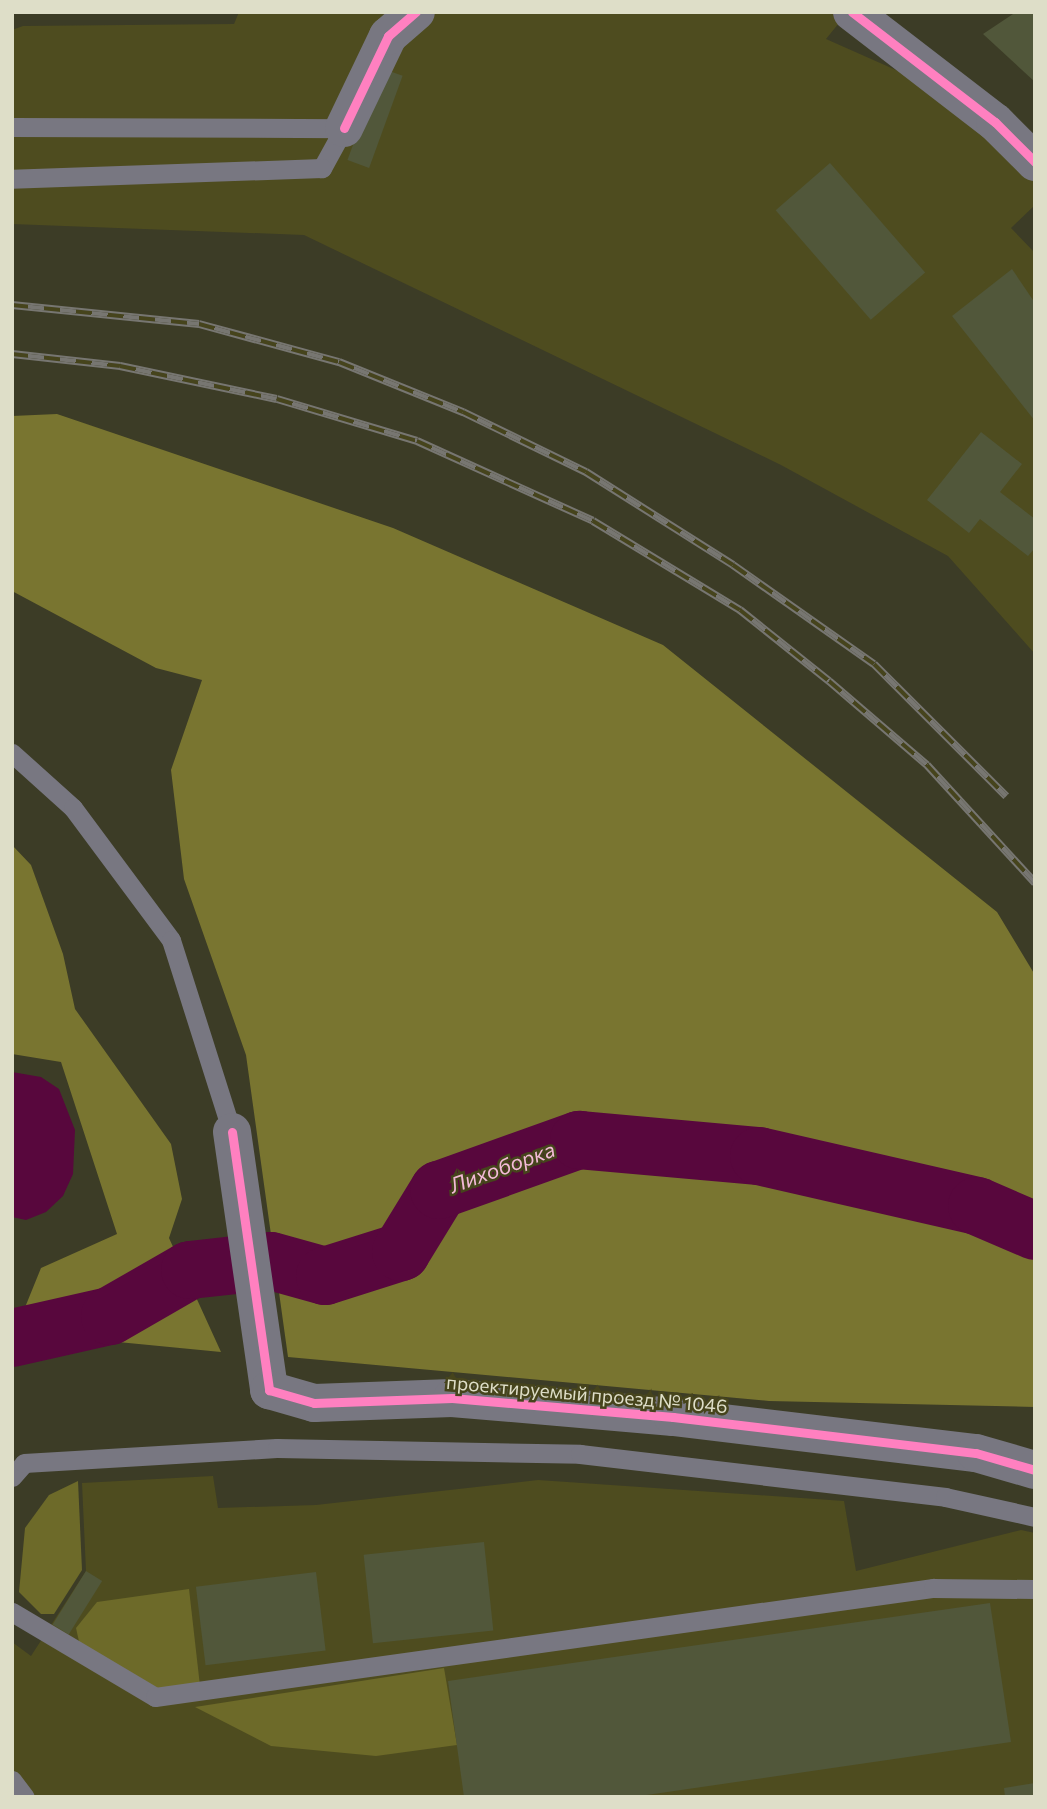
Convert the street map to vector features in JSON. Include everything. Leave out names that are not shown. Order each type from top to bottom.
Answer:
[{"type":"street","points":[[344,128],[388,36],[416,12]]},
{"type":"street","points":[[872,17],[995,122],[1035,162]]},
{"type":"street","name":"проектируемый проезд № 1046","points":[[232,1132],[269,1390],[314,1403],[452,1398],[673,1418],[976,1453],[1035,1470]]},
{"type":"lane","points":[[12,127],[344,128],[322,168],[12,179]]},
{"type":"lane","points":[[12,753],[74,808],[171,940],[232,1132]]},
{"type":"lane","points":[[16,1467],[277,1448],[580,1454],[945,1497],[1035,1517]]},
{"type":"lane","points":[[12,1612],[155,1697],[933,1588],[1035,1589]]},
{"type":"lane","points":[[12,1780],[25,1797]]},
{"type":"shaded area","points":[[239,12],[848,12],[826,39],[932,86],[1035,182],[1035,205],[1011,228],[1035,253],[1035,654],[948,556],[781,465],[304,235],[12,224],[12,30],[23,26],[234,24]]},
{"type":"shaded area","points":[[57,414],[393,528],[663,645],[997,912],[1035,975],[1035,1407],[769,1401],[288,1357],[246,1055],[184,879],[171,770],[202,680],[156,668],[12,591],[12,416]]},
{"type":"shaded area","points":[[12,845],[31,865],[63,954],[75,1009],[171,1144],[182,1199],[169,1238],[221,1352],[15,1332],[41,1268],[117,1234],[61,1062],[12,1054]]},
{"type":"shaded area","points":[[12,1072],[41,1077],[59,1089],[75,1130],[73,1174],[63,1196],[46,1212],[26,1220],[12,1217]]},
{"type":"shaded area","points":[[213,1476],[218,1508],[316,1505],[538,1480],[844,1501],[856,1571],[1021,1530],[1035,1533],[1035,1797],[12,1797],[12,1642],[31,1656],[86,1571],[82,1483]]},
{"type":"shaded area","points":[[78,1481],[82,1570],[54,1614],[41,1614],[19,1592],[25,1528],[49,1495]]},
{"type":"shaded area","points":[[189,1589],[200,1686],[154,1691],[80,1646],[76,1628],[97,1602]]},
{"type":"shaded area","points":[[444,1668],[457,1745],[376,1756],[271,1746],[195,1707]]},
{"type":"building","points":[[1016,12],[1035,12],[1035,82],[983,34]]},
{"type":"building","points":[[381,68],[403,76],[369,168],[347,160]]},
{"type":"building","points":[[830,163],[925,272],[871,320],[776,210]]},
{"type":"building","points":[[1012,269],[1035,303],[1035,421],[952,316]]},
{"type":"building","points":[[981,432],[1022,464],[1000,492],[1035,519],[1035,548],[1028,556],[980,519],[969,533],[927,500]]},
{"type":"building","points":[[484,1542],[493,1631],[373,1643],[364,1555]]},
{"type":"building","points":[[86,1571],[102,1581],[69,1634],[53,1624]]},
{"type":"building","points":[[316,1572],[326,1650],[206,1665],[196,1587]]},
{"type":"building","points":[[990,1603],[1011,1742],[633,1797],[464,1797],[448,1681]]},
{"type":"building","points":[[1035,1783],[1035,1797],[1005,1797],[1004,1788]]},
{"type":"waterway","name":"Лихоборка","points":[[12,1338],[110,1316],[190,1270],[271,1261],[325,1276],[401,1252],[439,1190],[579,1140],[759,1156],[977,1206],[1035,1231]]},
{"type":"railway","points":[[12,305],[199,324],[339,362],[463,412],[586,472],[733,565],[874,664],[1006,796]]},
{"type":"railway","points":[[12,354],[120,366],[277,399],[417,441],[593,521],[740,610],[829,681],[927,765],[1035,883]]},
{"type":"cycle path","points":[[344,128],[388,36],[416,12]]},
{"type":"cycle path","points":[[852,12],[995,122],[1035,162]]},
{"type":"cycle path","points":[[232,1132],[269,1390],[314,1403],[452,1398],[673,1417],[976,1453],[1035,1470]]}]
